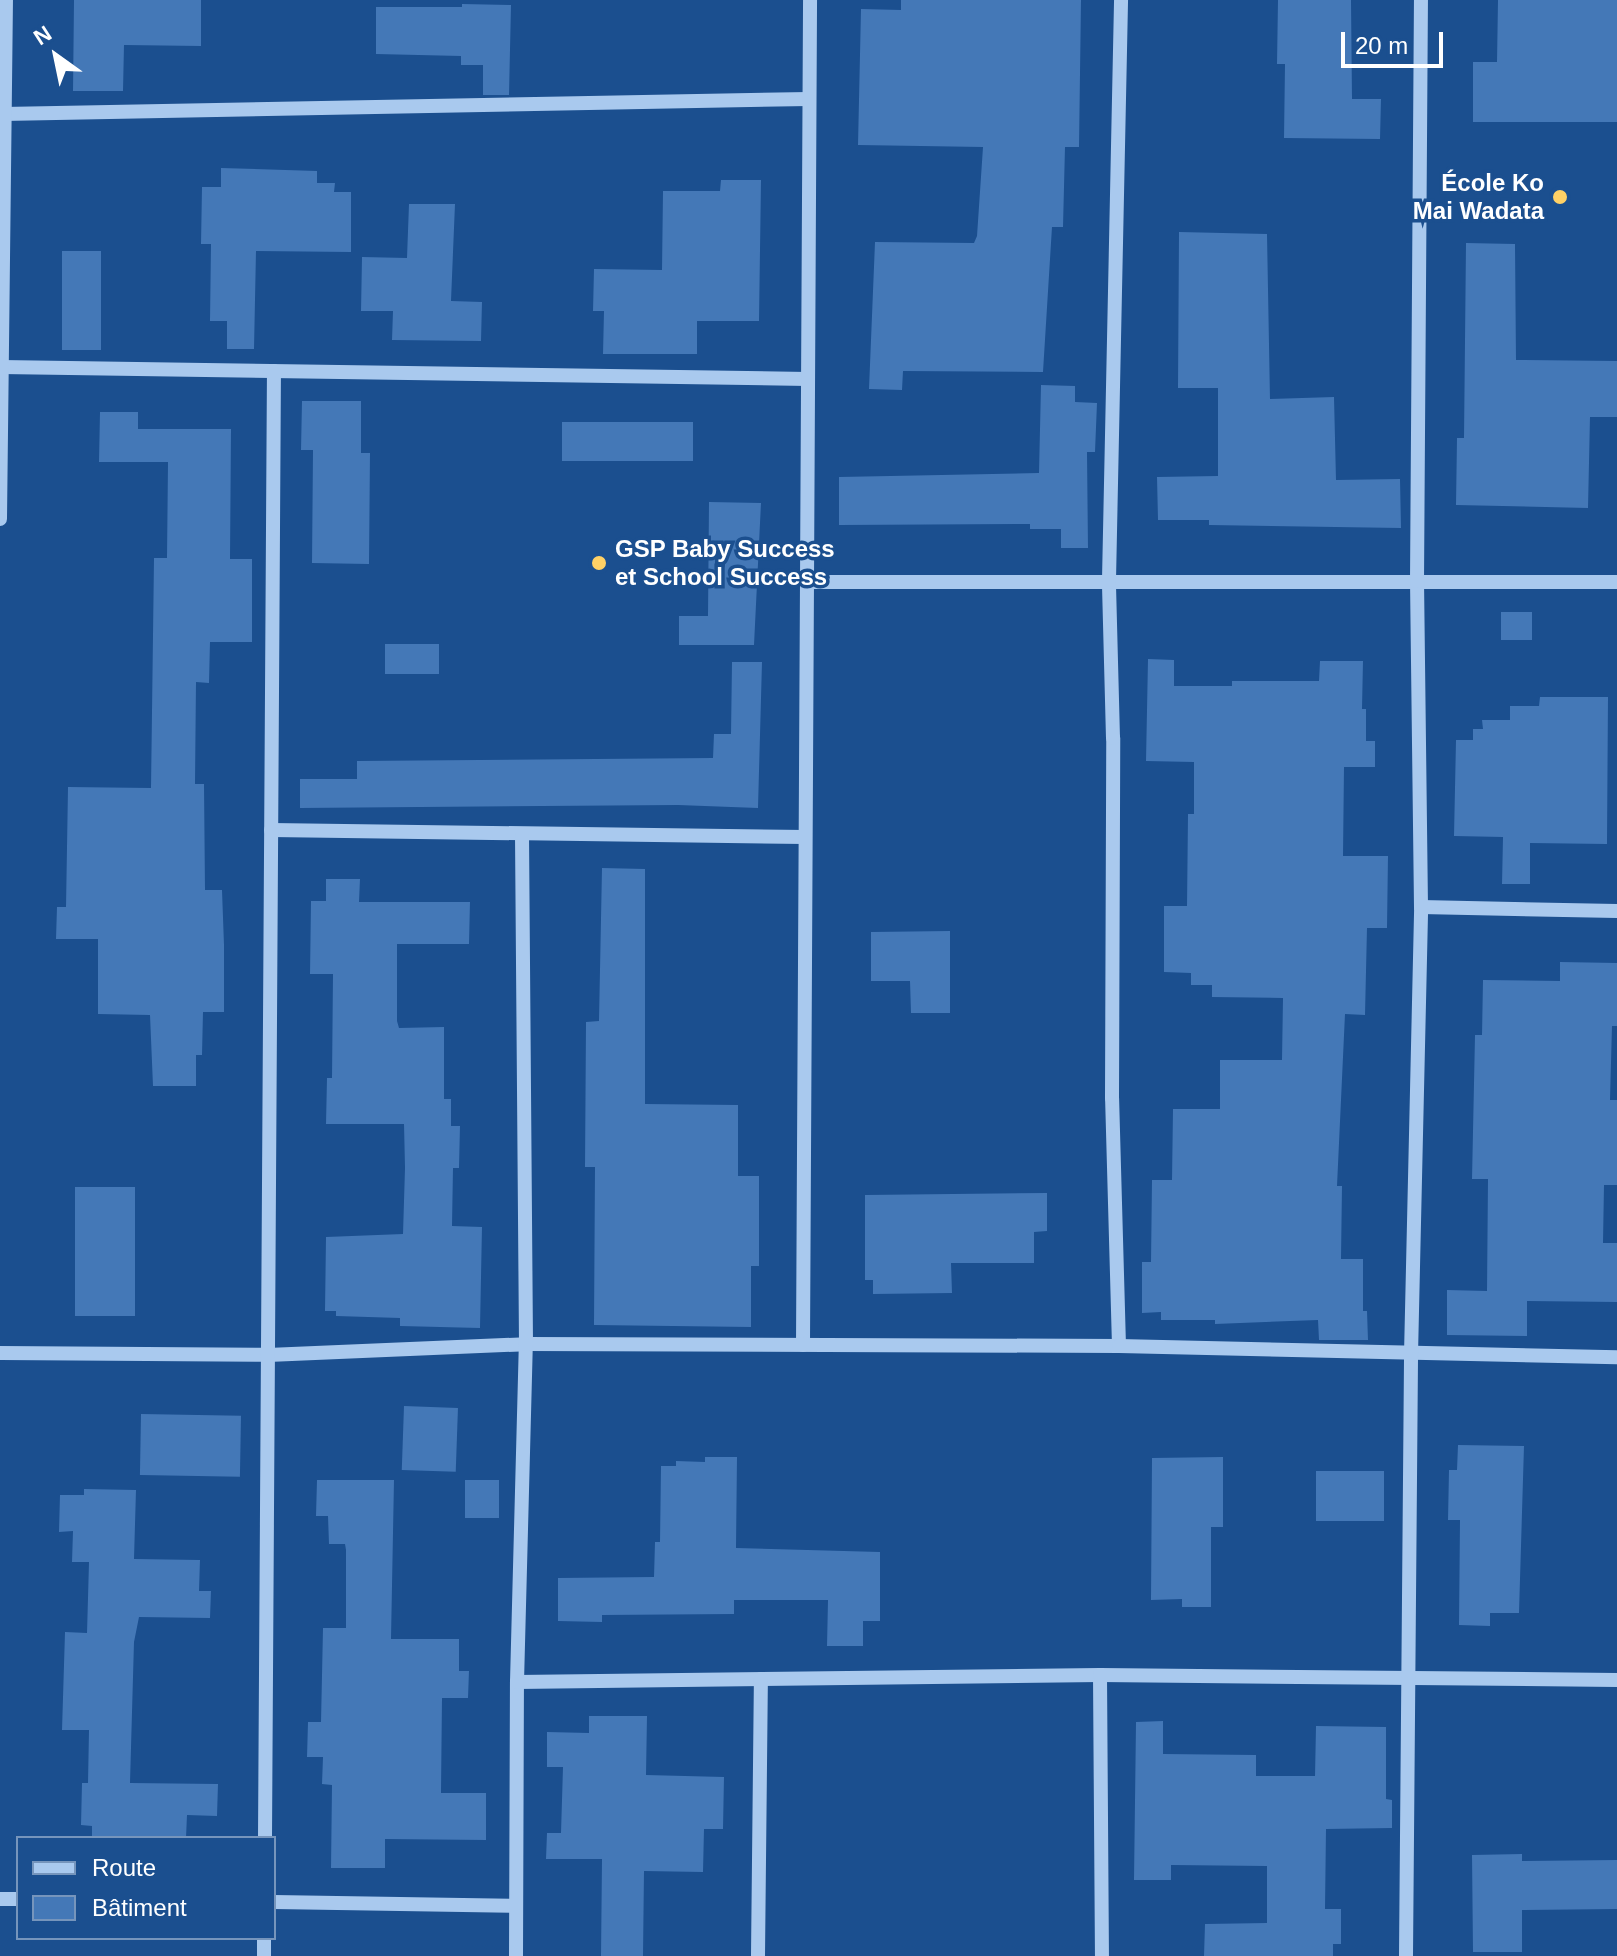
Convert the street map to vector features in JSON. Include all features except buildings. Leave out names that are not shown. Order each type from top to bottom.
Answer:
[{"type":"street","points":[[0,519],[6,0]]},
{"type":"street","points":[[803,1345],[810,0]]},
{"type":"street","points":[[1119,1346],[1112,1098],[1113,738],[1109,580],[1121,0]]},
{"type":"street","points":[[1406,1956],[1411,1355],[1421,907],[1417,581],[1421,0]]},
{"type":"street","points":[[3,114],[809,99]]},
{"type":"street","points":[[1,367],[808,379]]},
{"type":"street","points":[[265,1836],[274,371]]},
{"type":"street","points":[[807,582],[1617,582]]},
{"type":"street","points":[[271,830],[522,836],[805,837]]},
{"type":"street","points":[[516,1956],[517,1682],[526,1344],[522,836]]},
{"type":"street","points":[[1421,907],[1617,911]]},
{"type":"street","points":[[0,1353],[268,1355],[526,1344],[1119,1346],[1411,1355],[1617,1357]]},
{"type":"street","points":[[517,1682],[1100,1675],[1617,1680]]},
{"type":"street","points":[[1100,1675],[1102,1956]]},
{"type":"street","points":[[758,1956],[761,1679]]},
{"type":"street","points":[[276,1902],[516,1906]]},
{"type":"place","name":"École Ko Mai Wadata","points":[[1560,197]]},
{"type":"place","name":"GSP Baby Success et School Success","points":[[599,563]]}]
